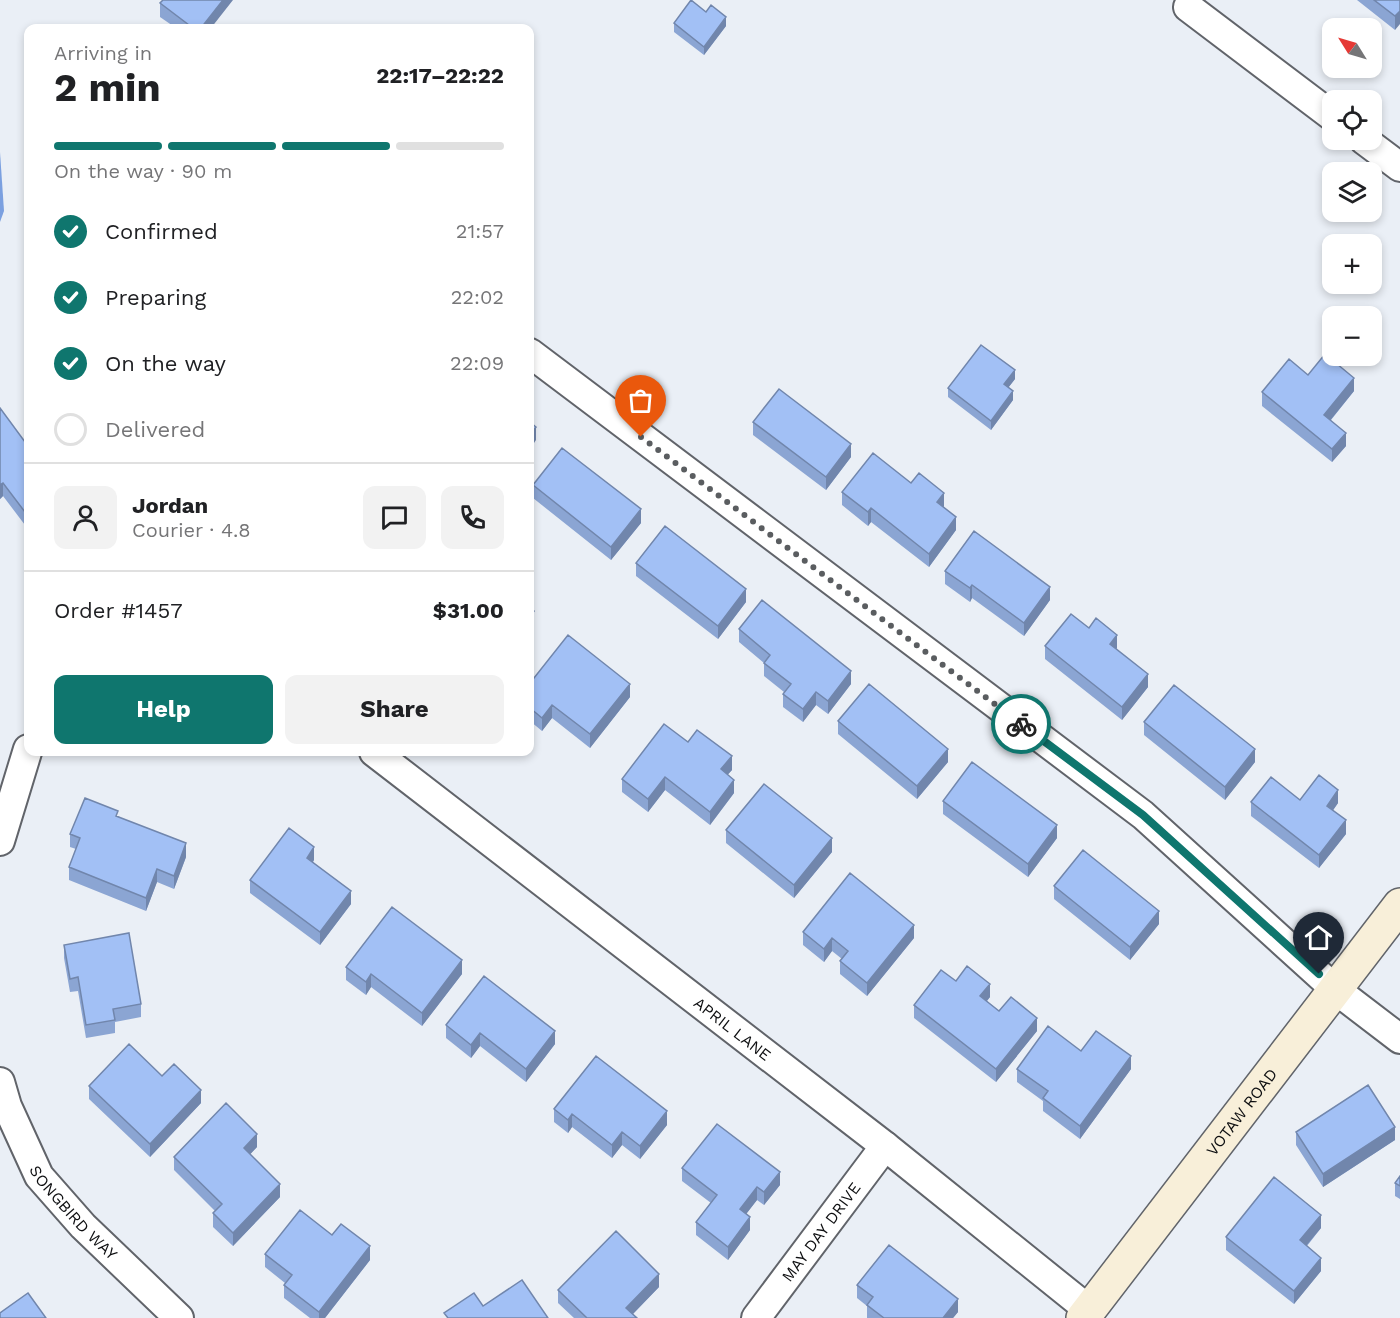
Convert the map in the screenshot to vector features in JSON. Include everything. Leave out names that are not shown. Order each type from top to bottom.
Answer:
[{"type":"street","points":[[1188,7],[1322,108]]},
{"type":"street","points":[[1377,150],[1400,167]]},
{"type":"street","points":[[534,355],[1143,815],[1336,990],[1400,1039]]},
{"type":"street","points":[[0,841],[26,756]]},
{"type":"street","name":"APRIL LANE","points":[[379,756],[885,1146],[1086,1314]]},
{"type":"street","name":"VOTAW ROAD","points":[[1086,1314],[1400,905]]},
{"type":"street","name":"SONGBIRD WAY","points":[[0,1082],[8,1106],[39,1176],[83,1226],[179,1318]]},
{"type":"street","name":"MAY DAY DRIVE","points":[[756,1318],[885,1146]]},
{"type":"water","points":[[0,152],[4,211],[0,222]]},
{"type":"building","points":[[163,0],[223,0],[204,24],[188,24],[160,3]]},
{"type":"building","points":[[691,0],[706,12],[711,5],[726,17],[704,47],[674,23]]},
{"type":"building","points":[[1374,0],[1400,0],[1400,11],[1395,16]]},
{"type":"building","points":[[981,345],[1015,370],[1004,384],[1013,391],[991,421],[948,388]]},
{"type":"building","points":[[1322,358],[1322,366],[1340,366],[1354,378],[1324,415],[1346,433],[1332,449],[1262,392],[1289,359],[1308,375]]},
{"type":"building","points":[[779,389],[851,444],[826,477],[753,422]]},
{"type":"building","points":[[0,408],[24,441],[24,511],[3,483],[0,485]]},
{"type":"building","points":[[562,448],[641,509],[611,547],[534,484]]},
{"type":"building","points":[[873,453],[911,483],[919,473],[944,493],[937,502],[956,517],[929,554],[871,508],[868,512],[842,492]]},
{"type":"building","points":[[665,526],[746,589],[718,626],[636,563]]},
{"type":"building","points":[[974,531],[1050,587],[1024,623],[972,585],[970,588],[945,571]]},
{"type":"building","points":[[762,600],[851,671],[828,701],[816,692],[803,709],[783,694],[791,684],[764,663],[770,655],[739,629]]},
{"type":"building","points":[[1071,614],[1089,628],[1096,618],[1117,635],[1110,644],[1148,674],[1122,707],[1045,646]]},
{"type":"building","points":[[568,635],[630,684],[590,734],[552,705],[542,718],[534,711],[534,678]]},
{"type":"building","points":[[869,684],[948,749],[917,786],[838,721]]},
{"type":"building","points":[[1174,685],[1255,749],[1225,787],[1144,722]]},
{"type":"building","points":[[664,724],[688,742],[697,730],[732,756],[721,769],[734,780],[710,812],[665,777],[648,799],[622,779]]},
{"type":"building","points":[[972,762],[1057,825],[1028,864],[943,801]]},
{"type":"building","points":[[1319,775],[1338,790],[1327,806],[1346,820],[1319,855],[1251,802],[1271,777],[1300,800]]},
{"type":"building","points":[[764,784],[832,838],[794,885],[726,830]]},
{"type":"building","points":[[85,798],[118,811],[116,816],[186,843],[174,876],[157,869],[146,898],[69,867],[80,838],[70,834]]},
{"type":"building","points":[[289,828],[314,847],[307,858],[351,891],[320,932],[250,880]]},
{"type":"building","points":[[1083,850],[1159,911],[1130,947],[1054,886]]},
{"type":"building","points":[[850,873],[914,925],[867,983],[840,961],[848,951],[832,938],[824,949],[803,932]]},
{"type":"building","points":[[392,907],[462,960],[422,1013],[371,974],[366,982],[346,967]]},
{"type":"building","points":[[129,933],[141,1004],[113,1009],[115,1020],[86,1025],[78,977],[70,979],[64,945]]},
{"type":"building","points":[[967,966],[990,984],[980,996],[999,1011],[1011,997],[1037,1018],[996,1069],[914,1005],[941,970],[956,981]]},
{"type":"building","points":[[484,976],[555,1031],[526,1069],[480,1033],[471,1045],[446,1025]]},
{"type":"building","points":[[1048,1026],[1081,1051],[1096,1031],[1131,1056],[1080,1126],[1043,1098],[1048,1091],[1017,1069]]},
{"type":"building","points":[[129,1044],[162,1076],[174,1064],[201,1090],[150,1144],[89,1086]]},
{"type":"building","points":[[596,1056],[667,1111],[640,1146],[622,1132],[612,1145],[572,1114],[568,1120],[554,1109]]},
{"type":"building","points":[[1368,1085],[1395,1127],[1323,1174],[1296,1132]]},
{"type":"building","points":[[226,1103],[257,1134],[244,1148],[280,1184],[233,1233],[213,1213],[222,1204],[174,1157]]},
{"type":"building","points":[[717,1124],[780,1172],[764,1192],[757,1187],[740,1209],[750,1217],[728,1247],[696,1222],[717,1195],[682,1168]]},
{"type":"building","points":[[1400,1176],[1400,1186],[1395,1183]]},
{"type":"building","points":[[1274,1177],[1321,1215],[1300,1240],[1321,1258],[1294,1291],[1226,1237]]},
{"type":"building","points":[[300,1210],[332,1235],[341,1224],[370,1246],[319,1312],[284,1285],[292,1275],[265,1254]]},
{"type":"building","points":[[616,1231],[659,1274],[626,1308],[637,1318],[587,1318],[558,1290]]},
{"type":"building","points":[[889,1245],[958,1299],[943,1318],[884,1318],[867,1305],[873,1297],[857,1285]]},
{"type":"building","points":[[522,1280],[548,1318],[448,1318],[444,1313],[474,1293],[483,1306]]},
{"type":"building","points":[[28,1293],[46,1318],[0,1318],[0,1313]]},
{"type":"way so far","points":[[641,437],[1021,724]]},
{"type":"route","points":[[1021,724],[1143,815],[1319,974]]}]
